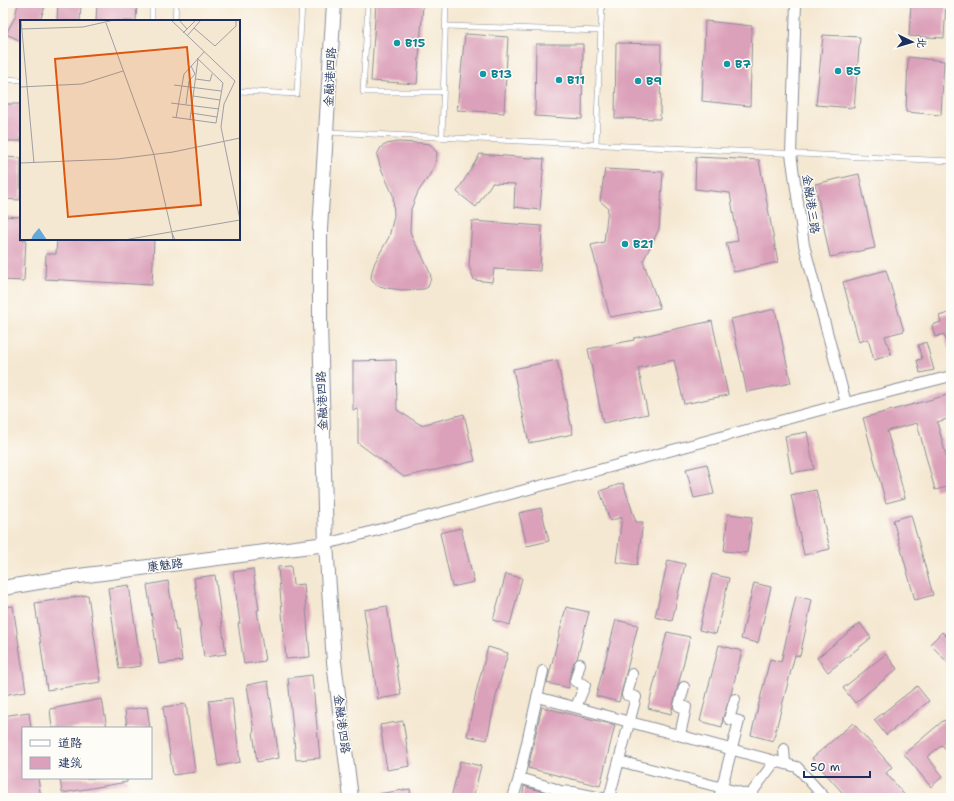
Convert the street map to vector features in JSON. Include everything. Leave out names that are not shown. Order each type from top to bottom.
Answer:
[{"type":"street","name":"金融港四路","points":[[334,3],[320,229],[320,324],[326,544],[334,662],[351,798]]},
{"type":"street","name":"金融港三路","points":[[796,3],[791,154],[804,245],[846,403]]},
{"type":"street","points":[[326,544],[951,376]]},
{"type":"street","name":"康魅路","points":[[3,588],[56,579],[326,544]]},
{"type":"street","points":[[576,707],[584,685],[575,681],[580,664]]},
{"type":"street","points":[[513,798],[519,778],[543,671]]},
{"type":"street","points":[[609,798],[636,697],[627,695],[632,674]]},
{"type":"street","points":[[680,735],[686,707],[679,706],[684,687]]},
{"type":"street","points":[[537,697],[797,767],[825,798]]},
{"type":"street","points":[[720,798],[739,721],[729,718],[735,699]]},
{"type":"street","points":[[784,749],[785,763]]},
{"type":"street","points":[[618,761],[752,796],[775,760]]},
{"type":"street","points":[[519,778],[553,788],[559,794],[573,792],[602,798]]},
{"type":"lane","points":[[152,3],[152,20]]},
{"type":"lane","points":[[175,20],[176,3]]},
{"type":"lane","points":[[240,91],[297,94],[302,3]]},
{"type":"lane","points":[[368,3],[363,92],[443,92]]},
{"type":"lane","points":[[442,137],[446,3]]},
{"type":"lane","points":[[596,144],[602,3]]},
{"type":"lane","points":[[446,26],[601,31]]},
{"type":"lane","points":[[3,79],[20,80]]},
{"type":"lane","points":[[326,132],[951,161]]},
{"type":"building","points":[[18,3],[46,3],[40,20],[20,20],[20,41],[6,34],[15,17]]},
{"type":"building","points":[[58,3],[81,3],[80,20],[57,20]]},
{"type":"building","points":[[97,3],[137,3],[136,20],[96,20]]},
{"type":"building","name":"B15","points":[[376,3],[423,5],[417,84],[371,81]]},
{"type":"building","points":[[911,3],[946,3],[944,38],[909,36]]},
{"type":"building","name":"B7","points":[[705,21],[752,26],[750,106],[702,101]]},
{"type":"building","name":"B13","points":[[465,34],[508,37],[504,113],[457,110]]},
{"type":"building","name":"B5","points":[[823,35],[860,37],[854,108],[816,105]]},
{"type":"building","name":"B9","points":[[616,43],[661,44],[660,119],[615,118]]},
{"type":"building","name":"B11","points":[[536,44],[583,44],[582,119],[535,116]]},
{"type":"building","points":[[908,57],[944,61],[941,115],[906,112]]},
{"type":"building","points":[[3,104],[20,104],[20,141],[3,141]]},
{"type":"building","points":[[397,142],[430,144],[437,153],[435,165],[418,192],[411,209],[410,231],[431,278],[428,287],[424,289],[402,290],[387,288],[376,285],[371,278],[375,262],[389,237],[394,216],[393,195],[380,166],[377,155],[381,147]]},
{"type":"building","points":[[480,154],[544,159],[540,210],[514,207],[515,184],[492,183],[476,207],[457,192]]},
{"type":"building","points":[[4,157],[20,158],[20,200],[3,199]]},
{"type":"building","points":[[696,157],[759,160],[778,262],[734,272],[726,243],[738,241],[730,193],[695,189]]},
{"type":"building","name":"B21","points":[[605,169],[663,172],[659,229],[643,261],[660,308],[610,317],[591,245],[604,242],[608,208],[600,201]]},
{"type":"building","points":[[859,174],[875,248],[830,257],[815,184]]},
{"type":"building","points":[[3,216],[20,217],[20,240],[26,240],[24,281],[3,280]]},
{"type":"building","points":[[472,221],[542,226],[540,271],[494,269],[492,282],[474,280],[469,266]]},
{"type":"building","points":[[57,240],[154,240],[152,285],[45,279],[46,254],[56,254]]},
{"type":"building","points":[[886,270],[904,331],[885,336],[891,355],[874,360],[868,339],[859,342],[843,282]]},
{"type":"building","points":[[775,309],[791,383],[747,392],[731,319]]},
{"type":"building","points":[[951,312],[951,350],[949,350],[944,334],[935,337],[932,325],[941,322],[939,316]]},
{"type":"building","points":[[712,321],[728,395],[684,404],[674,360],[638,368],[648,414],[603,423],[588,349],[634,340],[634,338]]},
{"type":"building","points":[[926,342],[934,370],[920,373],[917,360],[922,359],[918,345]]},
{"type":"building","points":[[396,360],[397,410],[421,425],[464,414],[475,461],[404,477],[358,443],[358,409],[353,410],[353,361]]},
{"type":"building","points":[[557,360],[573,434],[529,443],[513,369]]},
{"type":"building","points":[[951,394],[951,418],[937,422],[951,474],[951,486],[935,490],[917,423],[887,431],[905,498],[886,503],[863,418]]},
{"type":"building","points":[[807,432],[814,469],[791,473],[785,436]]},
{"type":"building","points":[[707,464],[714,494],[694,498],[686,469]]},
{"type":"building","points":[[623,483],[636,522],[643,522],[637,565],[616,562],[622,517],[610,521],[600,491]]},
{"type":"building","points":[[816,490],[830,549],[804,555],[791,495]]},
{"type":"building","points":[[541,508],[549,541],[527,546],[519,513]]},
{"type":"building","points":[[728,514],[752,517],[747,553],[724,551]]},
{"type":"building","points":[[911,515],[933,595],[915,600],[893,520]]},
{"type":"building","points":[[461,528],[474,582],[452,587],[440,533]]},
{"type":"building","points":[[668,560],[685,564],[672,621],[655,617]]},
{"type":"building","points":[[291,566],[293,585],[304,584],[310,657],[286,659],[278,567]]},
{"type":"building","points":[[253,569],[259,610],[257,610],[265,661],[244,664],[233,572]]},
{"type":"building","points":[[506,574],[522,578],[510,625],[493,620]]},
{"type":"building","points":[[712,574],[729,578],[716,634],[699,630]]},
{"type":"building","points":[[215,575],[226,654],[204,657],[194,578]]},
{"type":"building","points":[[168,581],[176,631],[178,630],[182,661],[159,664],[147,585]]},
{"type":"building","points":[[754,583],[771,587],[758,643],[741,639]]},
{"type":"building","points":[[129,585],[141,666],[119,669],[108,588]]},
{"type":"building","points":[[88,595],[101,682],[47,690],[35,603]]},
{"type":"building","points":[[796,596],[812,600],[800,656],[795,655],[773,741],[751,735],[770,659],[781,662]]},
{"type":"building","points":[[13,606],[26,691],[3,695],[3,607]]},
{"type":"building","points":[[387,606],[401,695],[378,699],[364,610]]},
{"type":"building","points":[[566,607],[589,612],[577,659],[574,662],[569,679],[569,688],[547,683]]},
{"type":"building","points":[[616,620],[638,625],[619,702],[596,696]]},
{"type":"building","points":[[860,623],[871,638],[828,672],[817,658]]},
{"type":"building","points":[[667,632],[690,637],[671,714],[648,708]]},
{"type":"building","points":[[942,632],[951,641],[951,666],[930,644]]},
{"type":"building","points":[[719,645],[742,651],[731,694],[723,717],[722,727],[700,721]]},
{"type":"building","points":[[488,647],[508,653],[496,696],[487,740],[467,736],[476,692]]},
{"type":"building","points":[[886,654],[897,669],[855,703],[843,688]]},
{"type":"building","points":[[312,675],[320,758],[296,760],[288,678]]},
{"type":"building","points":[[268,681],[279,758],[257,762],[247,685]]},
{"type":"building","points":[[917,686],[929,701],[886,735],[874,720]]},
{"type":"building","points":[[232,698],[240,762],[218,766],[209,701]]},
{"type":"building","points":[[102,699],[107,727],[52,727],[50,709]]},
{"type":"building","points":[[186,704],[195,772],[173,775],[163,707]]},
{"type":"building","points":[[147,707],[150,727],[127,727],[125,710]]},
{"type":"building","points":[[542,707],[615,725],[600,786],[528,768]]},
{"type":"building","points":[[29,712],[31,727],[22,727],[22,779],[38,779],[41,798],[3,798],[3,716]]},
{"type":"building","points":[[944,720],[951,728],[951,755],[942,745],[927,757],[943,776],[931,787],[904,754]]},
{"type":"building","points":[[403,721],[410,766],[387,770],[380,725]]},
{"type":"building","points":[[853,723],[892,767],[886,773],[907,798],[847,798],[812,758]]},
{"type":"building","points":[[460,761],[481,766],[473,798],[451,798]]},
{"type":"building","points":[[60,779],[127,779],[127,782],[62,793]]},
{"type":"building","points":[[524,786],[547,793],[546,798],[522,798]]},
{"type":"building","points":[[410,789],[411,798],[378,798],[378,794]]},
{"type":"place","name":"B15","points":[[397,43]]},
{"type":"place","name":"B7","points":[[727,64]]},
{"type":"place","name":"B5","points":[[838,71]]},
{"type":"place","name":"B13","points":[[483,74]]},
{"type":"place","name":"B11","points":[[559,80]]},
{"type":"place","name":"B9","points":[[638,81]]},
{"type":"place","name":"B21","points":[[625,244]]}]
